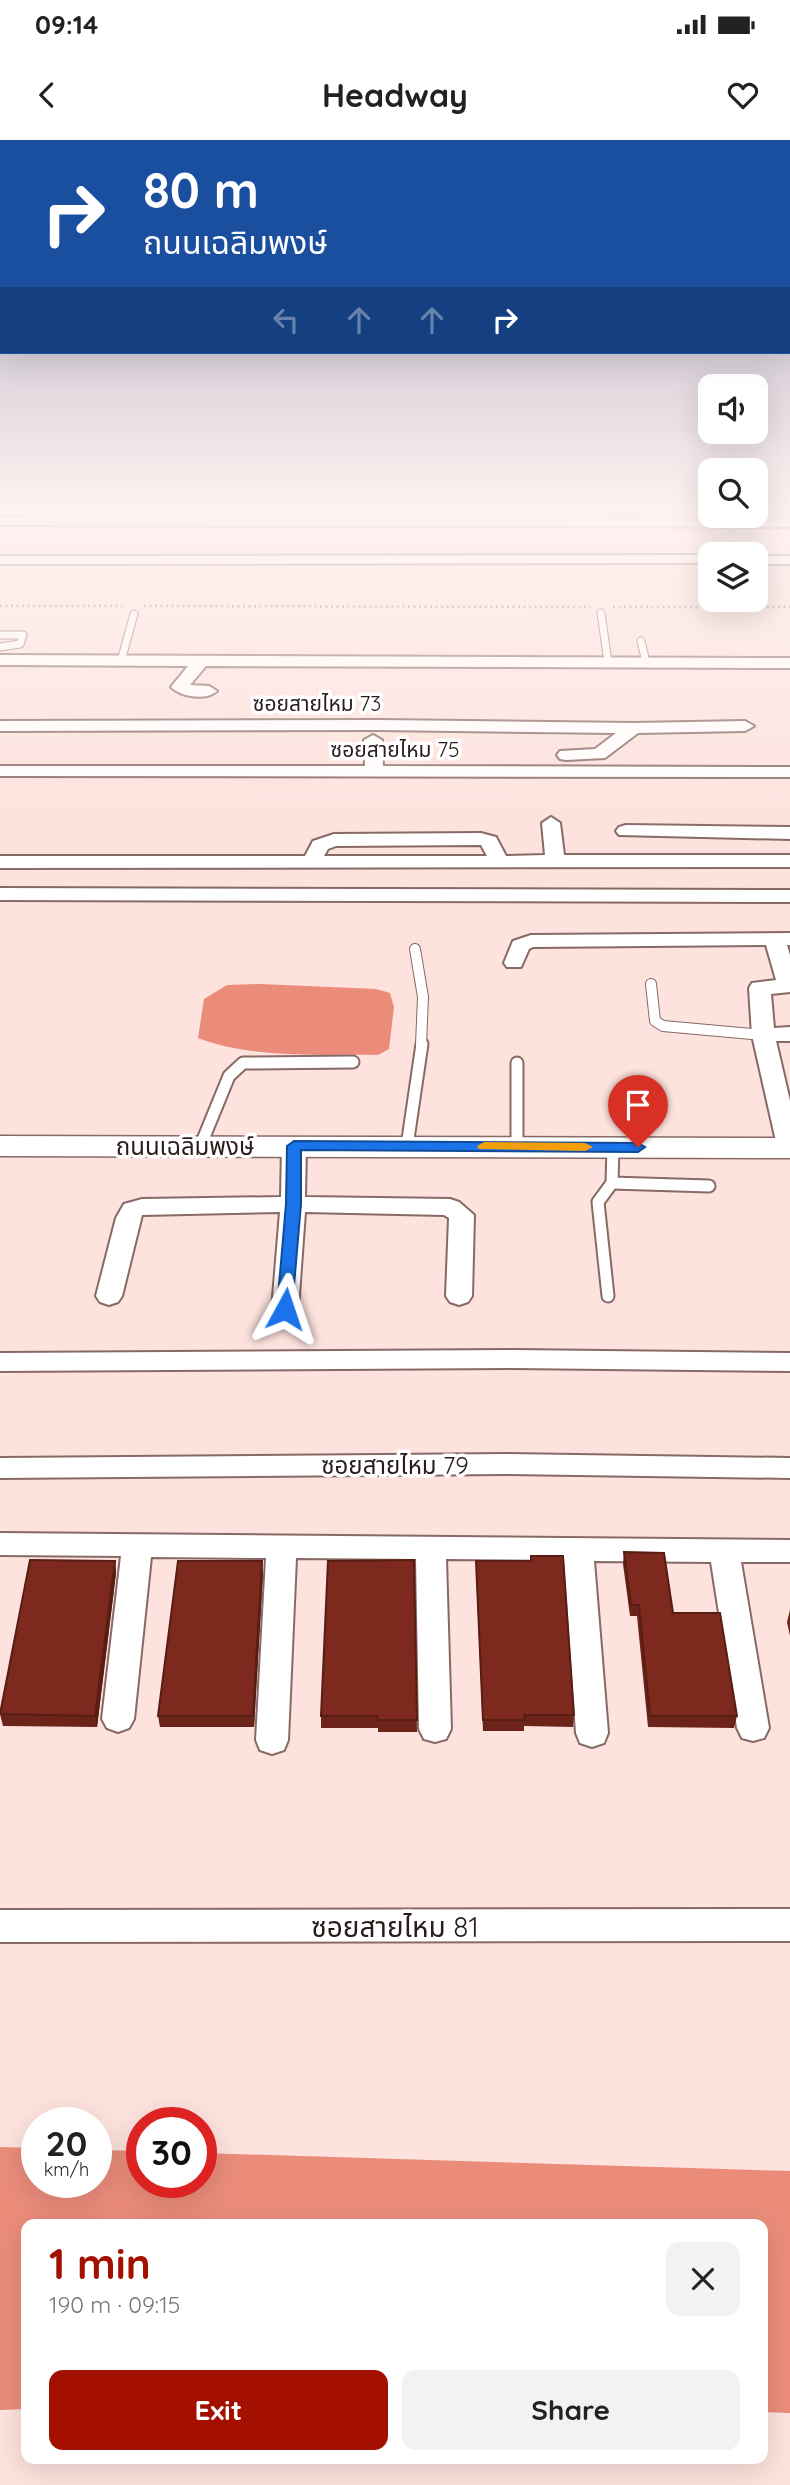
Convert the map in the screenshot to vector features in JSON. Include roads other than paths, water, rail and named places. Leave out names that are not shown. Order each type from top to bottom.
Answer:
[{"type":"main road","name":"ถนนเฉลิมพงษ์","points":[[0,1146],[790,1148]]},
{"type":"street","points":[[0,660],[790,663]]},
{"type":"street","points":[[200,662],[179,687],[190,691],[209,691]]},
{"type":"street","name":"ซอยสายไหม 73","points":[[0,726],[745,726]]},
{"type":"street","points":[[551,772],[553,761],[558,757],[599,754],[634,728]]},
{"type":"street","points":[[373,740],[374,771]]},
{"type":"street","name":"ซอยสายไหม 75","points":[[0,771],[790,772]]},
{"type":"street","points":[[551,823],[555,861]]},
{"type":"street","points":[[626,831],[790,834]]},
{"type":"street","points":[[762,833],[769,861]]},
{"type":"street","points":[[0,862],[790,861]]},
{"type":"street","points":[[0,894],[790,896]]},
{"type":"street","points":[[514,963],[520,945],[531,941],[782,939],[789,986],[760,988],[763,1035],[790,1148]]},
{"type":"street","points":[[763,1035],[790,1034]]},
{"type":"street","points":[[285,1309],[293,1204],[294,1146]]},
{"type":"street","points":[[109,1296],[128,1218],[133,1210],[142,1207],[293,1204],[450,1207],[457,1210],[462,1215],[459,1296]]},
{"type":"street","points":[[0,1362],[512,1359],[790,1362]]},
{"type":"street","name":"ซอยสายไหม 79","points":[[0,1468],[508,1464],[790,1468]]},
{"type":"street","points":[[0,1544],[790,1551]]},
{"type":"street","points":[[118,1719],[137,1547]]},
{"type":"street","points":[[272,1740],[282,1547]]},
{"type":"street","points":[[431,1548],[435,1729]]},
{"type":"street","points":[[579,1548],[592,1732]]},
{"type":"street","points":[[724,1550],[753,1728]]},
{"type":"street","name":"ซอยสายไหม 81","points":[[0,1926],[790,1926]]},
{"type":"lane","points":[[121,661],[134,615]]},
{"type":"lane","points":[[601,615],[608,662]]},
{"type":"lane","points":[[0,635],[23,635],[19,644],[0,647]]},
{"type":"lane","points":[[641,641],[646,662]]},
{"type":"lane","points":[[407,1146],[423,1034],[423,997],[415,949]]},
{"type":"lane","points":[[651,984],[655,1021],[663,1026],[763,1035]]},
{"type":"lane","points":[[200,1147],[229,1076],[243,1063],[353,1062]]},
{"type":"lane","points":[[517,1063],[517,1146]]},
{"type":"lane","points":[[608,1296],[598,1202],[612,1183],[613,1147]]},
{"type":"lane","points":[[612,1183],[709,1186]]}]
